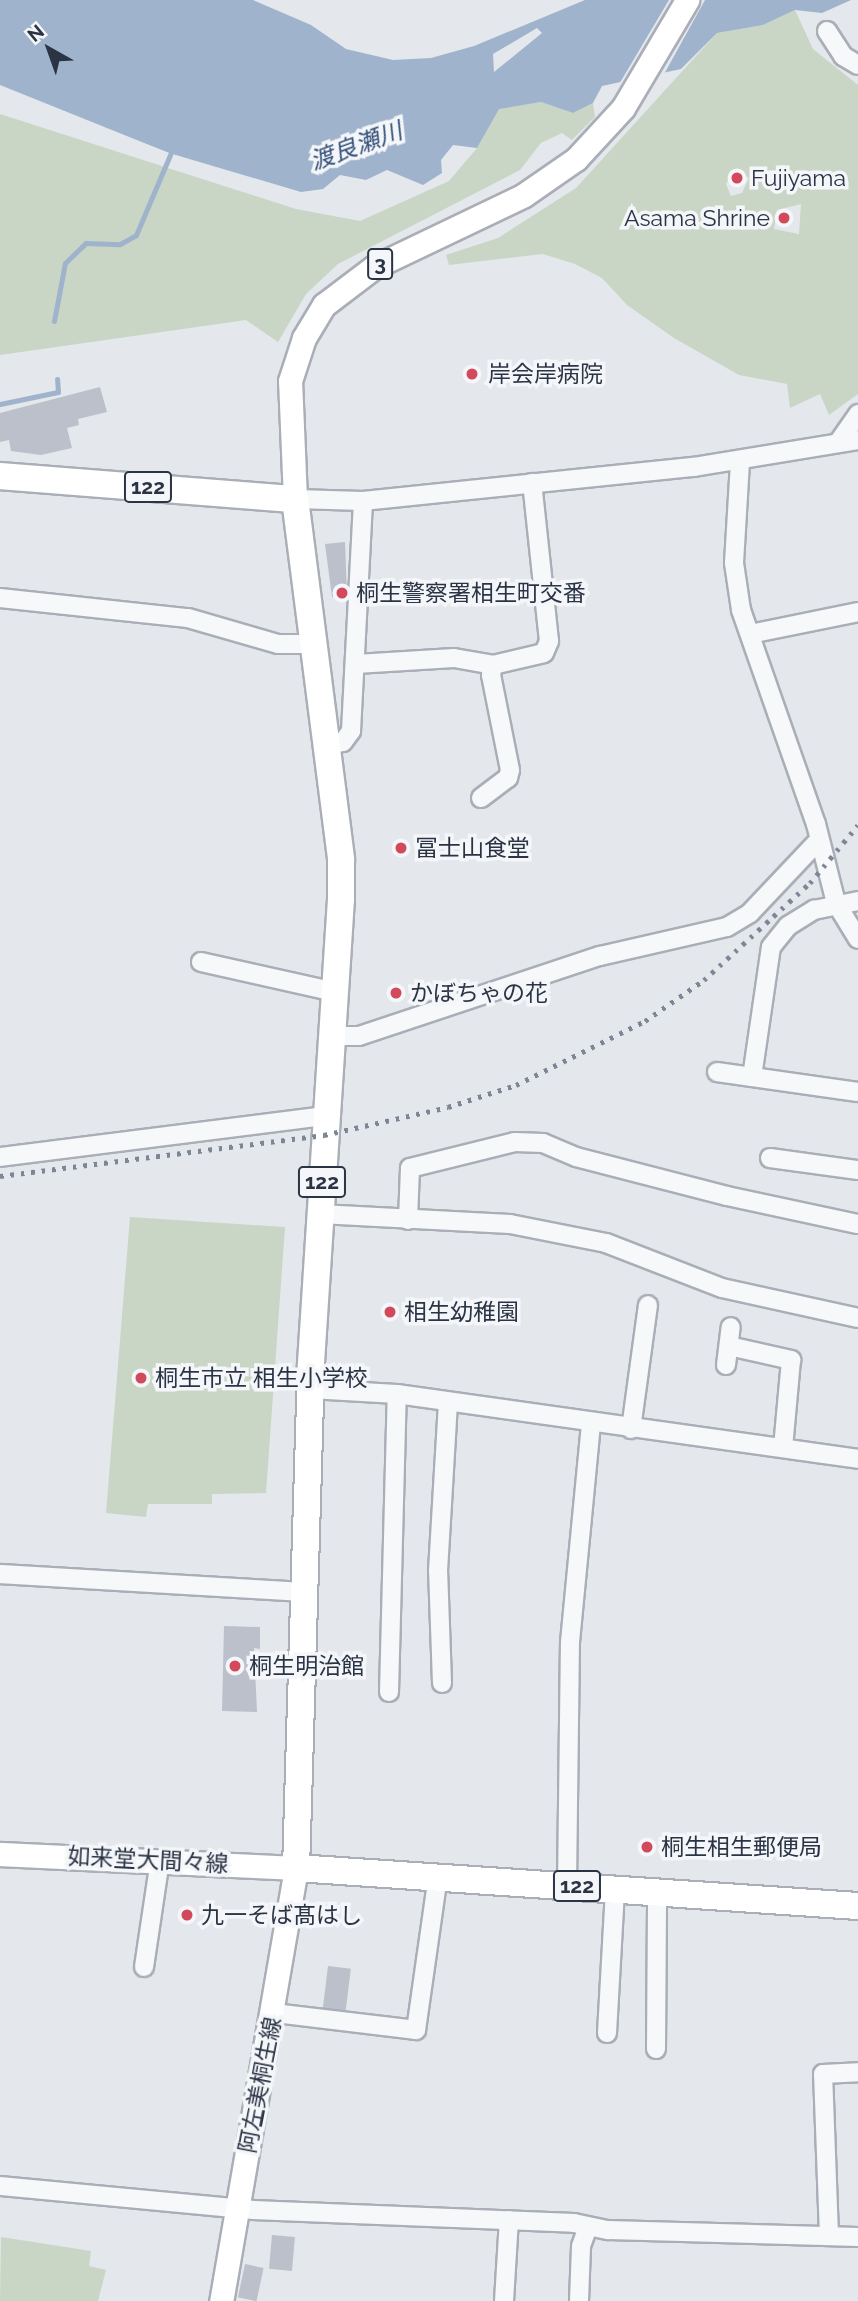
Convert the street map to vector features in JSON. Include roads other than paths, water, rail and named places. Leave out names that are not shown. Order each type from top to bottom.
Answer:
[{"type":"highway","name":"122","points":[[0,476],[295,499],[341,860],[310,1390],[307,1592],[296,1868],[858,1906]]},
{"type":"main road","name":"3","points":[[295,499],[290,381],[304,338],[324,305],[374,267],[534,189],[611,124],[687,0]]},
{"type":"main road","name":"如来堂大間々線","points":[[0,1854],[296,1868]]},
{"type":"main road","name":"阿左美桐生線","points":[[221,2301],[274,2013],[296,1868]]},
{"type":"street","points":[[827,31],[843,56],[858,65]]},
{"type":"street","points":[[295,499],[363,501],[740,461],[849,440],[858,414]]},
{"type":"street","points":[[740,461],[734,563],[750,634],[819,841],[836,903],[858,939]]},
{"type":"street","points":[[356,664],[454,658],[493,664],[548,648],[532,483]]},
{"type":"street","points":[[325,746],[343,742],[351,731],[363,501]]},
{"type":"street","points":[[0,598],[188,618],[278,644],[313,645]]},
{"type":"street","points":[[750,634],[858,612]]},
{"type":"street","points":[[481,798],[508,778],[510,770],[491,676],[493,664]]},
{"type":"street","points":[[330,1037],[359,1036],[600,956],[727,927],[750,913],[819,841]]},
{"type":"street","points":[[752,1077],[771,947],[788,926],[814,910],[836,903],[858,901]]},
{"type":"street","points":[[201,962],[335,992]]},
{"type":"street","points":[[717,1072],[858,1092]]},
{"type":"street","points":[[0,1157],[324,1115]]},
{"type":"street","points":[[408,1220],[410,1168],[515,1142],[538,1145],[576,1157],[858,1224]]},
{"type":"street","points":[[771,1158],[858,1170]]},
{"type":"street","points":[[320,1214],[429,1223],[510,1224],[606,1243],[722,1288],[858,1318]]},
{"type":"street","points":[[631,1429],[648,1305]]},
{"type":"street","points":[[726,1365],[731,1327]]},
{"type":"street","points":[[729,1346],[791,1360],[783,1448]]},
{"type":"street","points":[[310,1390],[397,1394],[858,1459]]},
{"type":"street","points":[[389,1692],[397,1394]]},
{"type":"street","points":[[443,1682],[438,1571],[448,1402]]},
{"type":"street","points":[[567,1885],[570,1642],[591,1423]]},
{"type":"street","points":[[0,1574],[307,1592]]},
{"type":"street","points":[[144,1967],[160,1860]]},
{"type":"street","points":[[274,2013],[416,2030],[438,1876]]},
{"type":"street","points":[[607,2033],[615,1888]]},
{"type":"street","points":[[656,2049],[657,1891]]},
{"type":"street","points":[[829,2236],[823,2074],[858,2072]]},
{"type":"street","points":[[0,2186],[237,2209],[509,2220],[588,2227],[858,2237]]},
{"type":"street","points":[[504,2301],[509,2220]]},
{"type":"street","points":[[579,2301],[581,2246],[588,2227]]},
{"type":"water","name":"渡良瀬川","points":[[0,0],[253,0],[311,25],[346,49],[393,60],[431,58],[474,46],[585,0],[851,0],[822,13],[795,10],[763,25],[717,33],[681,69],[602,86],[593,103],[573,113],[541,102],[499,109],[477,148],[453,145],[441,160],[442,173],[423,185],[387,170],[366,180],[340,175],[323,189],[301,192],[169,153],[0,85]],"holes":[[[537,28],[542,33],[494,72],[493,54]]]},
{"type":"waterway","points":[[54,321],[65,263],[86,243],[120,244],[136,235],[173,148]]},
{"type":"waterway","points":[[0,404],[58,392],[57,379]]},
{"type":"railway","points":[[0,1176],[324,1135],[448,1107],[516,1085],[645,1021],[704,980],[810,883],[858,825]]},
{"type":"place","name":"Fujiyama","points":[[737,178]]},
{"type":"place","name":"Asama Shrine","points":[[784,218]]},
{"type":"place","name":"岸会岸病院","points":[[472,374]]},
{"type":"place","name":"桐生警察署相生町交番","points":[[342,593]]},
{"type":"place","name":"冨士山食堂","points":[[401,848]]},
{"type":"place","name":"かぼちゃの花","points":[[396,993]]},
{"type":"place","name":"相生幼稚園","points":[[390,1312]]},
{"type":"place","name":"桐生市立 相生小学校","points":[[141,1378]]},
{"type":"place","name":"桐生明治館","points":[[235,1666]]},
{"type":"place","name":"桐生相生郵便局","points":[[647,1847]]},
{"type":"place","name":"九一そば髙はし","points":[[187,1915]]}]
